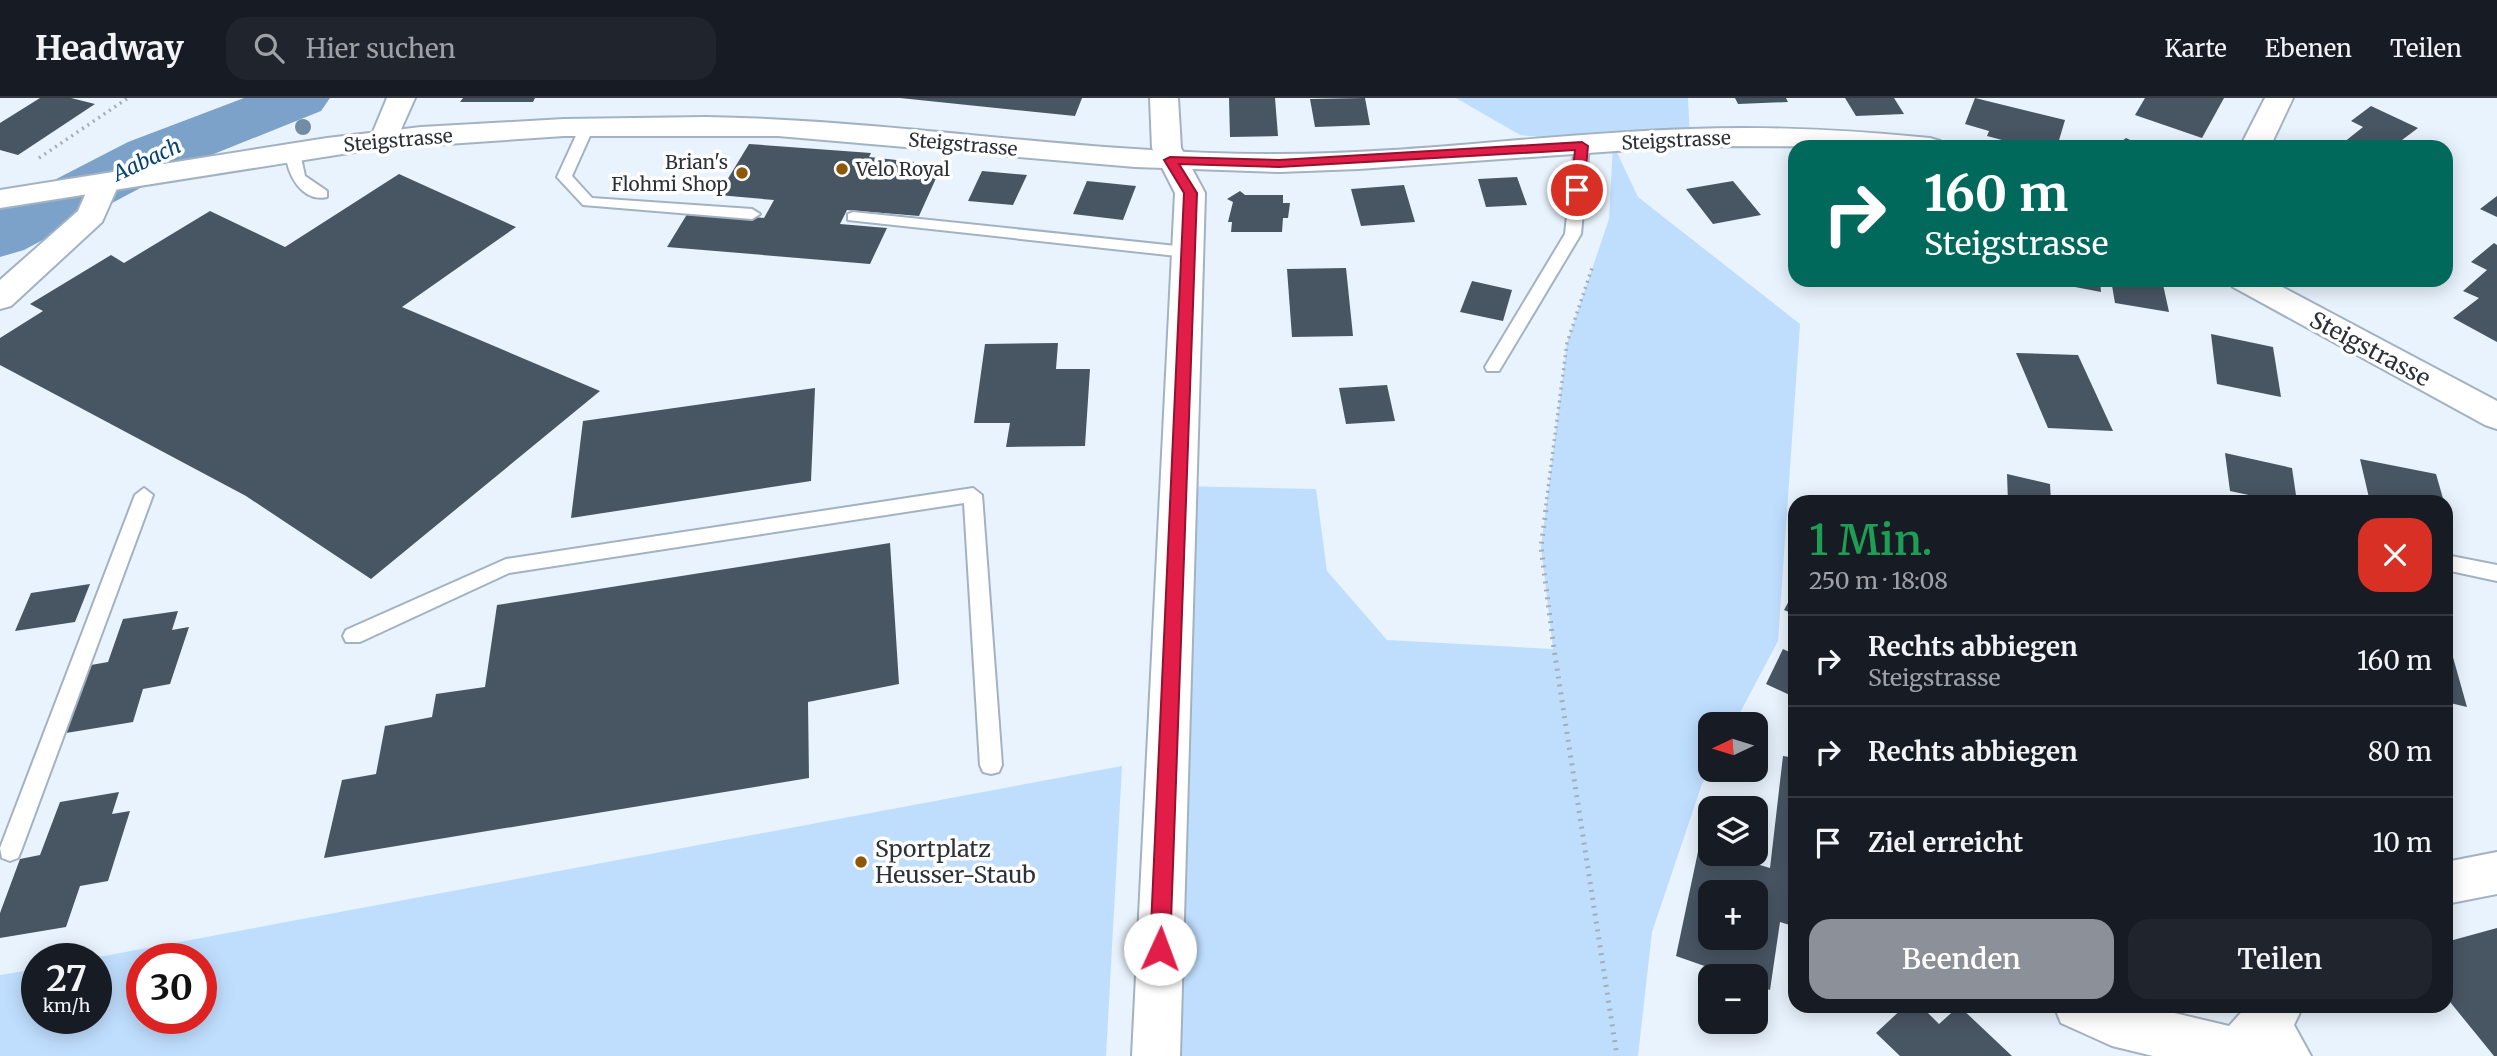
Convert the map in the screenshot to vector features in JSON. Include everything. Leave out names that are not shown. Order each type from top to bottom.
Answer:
[{"type":"street","points":[[384,139],[401,98]]},
{"type":"street","points":[[1156,1056],[1190,193],[1170,160],[1161,136],[1164,98]]},
{"type":"street","points":[[2258,140],[2276,99]]},
{"type":"street","name":"Steigstrasse","points":[[0,198],[101,192],[137,180],[384,139],[586,129],[748,125],[1170,160],[1279,163],[1756,136],[1853,140]]},
{"type":"street","points":[[0,298],[91,215],[101,192]]},
{"type":"street","name":"Steigstrasse","points":[[2257,287],[2497,416]]},
{"type":"street","points":[[2453,882],[2497,873]]},
{"type":"street","points":[[2093,1013],[2112,1022],[2261,1039]]},
{"type":"lane","points":[[586,129],[564,177],[588,202],[752,214]]},
{"type":"lane","points":[[1493,367],[1573,234],[1582,146]]},
{"type":"lane","points":[[293,153],[293,170],[300,183],[321,194]]},
{"type":"lane","points":[[853,217],[1186,252]]},
{"type":"lane","points":[[10,851],[94,634],[144,495]]},
{"type":"lane","points":[[353,636],[506,566],[973,495],[991,765]]},
{"type":"lane","points":[[2453,564],[2497,573]]},
{"type":"path","points":[[34,161],[128,98]]},
{"type":"path","points":[[1596,257],[1567,343],[1541,547],[1616,1056]]},
{"type":"shaded area","points":[[1456,98],[1688,98],[1690,139],[1613,144],[1520,135]]},
{"type":"shaded area","points":[[1613,144],[1638,197],[1800,324],[1778,641],[1740,712],[1698,712],[1698,782],[1703,782],[1652,932],[1638,1056],[1156,1056],[1178,486],[1316,489],[1327,571],[1387,640],[1553,649],[1541,547],[1567,343],[1609,219]]},
{"type":"shaded area","name":"Sportplatz Heusser-Staub","points":[[1122,766],[1106,1056],[0,1056],[0,975],[21,972],[21,1034],[112,1034],[112,955],[126,952],[126,1034],[217,1034],[217,943],[174,943]]},
{"type":"building","points":[[40,98],[71,98],[95,104],[18,155],[0,150],[0,123]]},
{"type":"building","points":[[463,98],[535,98],[533,102],[460,102]]},
{"type":"building","points":[[900,98],[1082,98],[1075,116]]},
{"type":"building","points":[[1229,98],[1275,98],[1278,136],[1230,137]]},
{"type":"building","points":[[1365,98],[1370,125],[1315,127],[1310,99]]},
{"type":"building","points":[[1735,98],[1786,98],[1788,102],[1738,104]]},
{"type":"building","points":[[1845,98],[1894,98],[1904,114],[1856,116]]},
{"type":"building","points":[[1975,98],[2065,120],[2059,140],[2002,140],[1987,136],[1989,131],[1965,124]]},
{"type":"building","points":[[2145,98],[2224,98],[2202,138],[2135,115]]},
{"type":"building","points":[[2371,106],[2418,128],[2402,140],[2347,140],[2363,127],[2351,121]]},
{"type":"building","points":[[749,144],[871,153],[869,157],[942,165],[919,216],[847,210],[840,224],[887,228],[870,264],[667,247],[689,211],[764,218],[774,200],[718,195]]},
{"type":"building","points":[[982,171],[1027,175],[1013,205],[968,201]]},
{"type":"building","points":[[399,174],[516,227],[402,307],[600,391],[371,579],[246,496],[0,365],[0,338],[43,311],[30,304],[111,255],[124,263],[210,211],[285,247]]},
{"type":"building","points":[[1517,177],[1527,205],[1486,207],[1478,179]]},
{"type":"building","points":[[1087,181],[1136,186],[1123,220],[1073,214]]},
{"type":"building","points":[[1733,181],[1761,215],[1713,224],[1686,189]]},
{"type":"building","points":[[1404,185],[1415,222],[1361,226],[1351,189]]},
{"type":"building","points":[[1240,191],[1245,195],[1283,195],[1283,203],[1290,203],[1288,218],[1283,218],[1282,232],[1231,232],[1232,222],[1228,222],[1233,202],[1227,199]]},
{"type":"building","points":[[2497,196],[2497,217],[2480,209]]},
{"type":"building","points":[[2494,243],[2497,245],[2497,342],[2453,318],[2479,298],[2463,291],[2487,270],[2471,262]]},
{"type":"building","points":[[1346,268],[1353,336],[1292,337],[1287,269]]},
{"type":"building","points":[[1472,281],[1512,290],[1503,321],[1460,312]]},
{"type":"building","points":[[2075,287],[2101,287],[2101,292]]},
{"type":"building","points":[[2112,287],[2164,287],[2169,312],[2115,303]]},
{"type":"building","points":[[2211,334],[2273,347],[2281,397],[2217,384]]},
{"type":"building","points":[[1058,343],[1056,369],[1090,369],[1085,446],[1006,447],[1010,423],[974,423],[985,344]]},
{"type":"building","points":[[2016,353],[2078,355],[2113,431],[2048,428]]},
{"type":"building","points":[[1387,385],[1395,421],[1346,424],[1339,388]]},
{"type":"building","points":[[815,388],[811,481],[571,518],[583,421]]},
{"type":"building","points":[[2225,453],[2292,468],[2296,495],[2249,495],[2230,491]]},
{"type":"building","points":[[2360,459],[2436,474],[2442,495],[2368,495]]},
{"type":"building","points":[[2007,474],[2050,484],[2051,495],[2008,495]]},
{"type":"building","points":[[890,543],[899,684],[808,702],[809,778],[324,858],[342,780],[376,774],[385,726],[432,717],[436,694],[485,687],[497,605]]},
{"type":"building","points":[[90,584],[75,622],[15,631],[31,593]]},
{"type":"building","points":[[178,611],[172,630],[189,627],[170,684],[143,689],[133,722],[66,733],[91,665],[108,662],[123,619]]},
{"type":"building","points":[[1783,649],[1788,651],[1788,694],[1766,684]]},
{"type":"building","points":[[2453,657],[2467,707],[2453,704]]},
{"type":"building","points":[[1783,756],[1788,757],[1788,924],[1780,922],[1770,990],[1768,964],[1699,964],[1676,956],[1698,852],[1698,866],[1770,868]]},
{"type":"building","points":[[119,792],[112,814],[130,811],[108,881],[80,886],[66,927],[0,938],[0,913],[20,859],[40,855],[60,802]]},
{"type":"building","points":[[2497,928],[2497,1056],[2494,1056],[2453,1006],[2453,940]]},
{"type":"building","points":[[1897,1013],[1928,1013],[1939,1024],[1951,1013],[1966,1013],[2012,1056],[1900,1056],[1876,1033]]},
{"type":"waterway","name":"Aabach","points":[[0,235],[151,156],[299,98]]},
{"type":"place","name":"Velo Royal","points":[[842,169]]},
{"type":"place","name":"Brian's Flohmi Shop","points":[[742,173]]},
{"type":"place","name":"Sportplatz Heusser-Staub","points":[[861,862]]},
{"type":"route","points":[[1160,949],[1190,193],[1170,160],[1279,163],[1582,146],[1577,190]]}]
